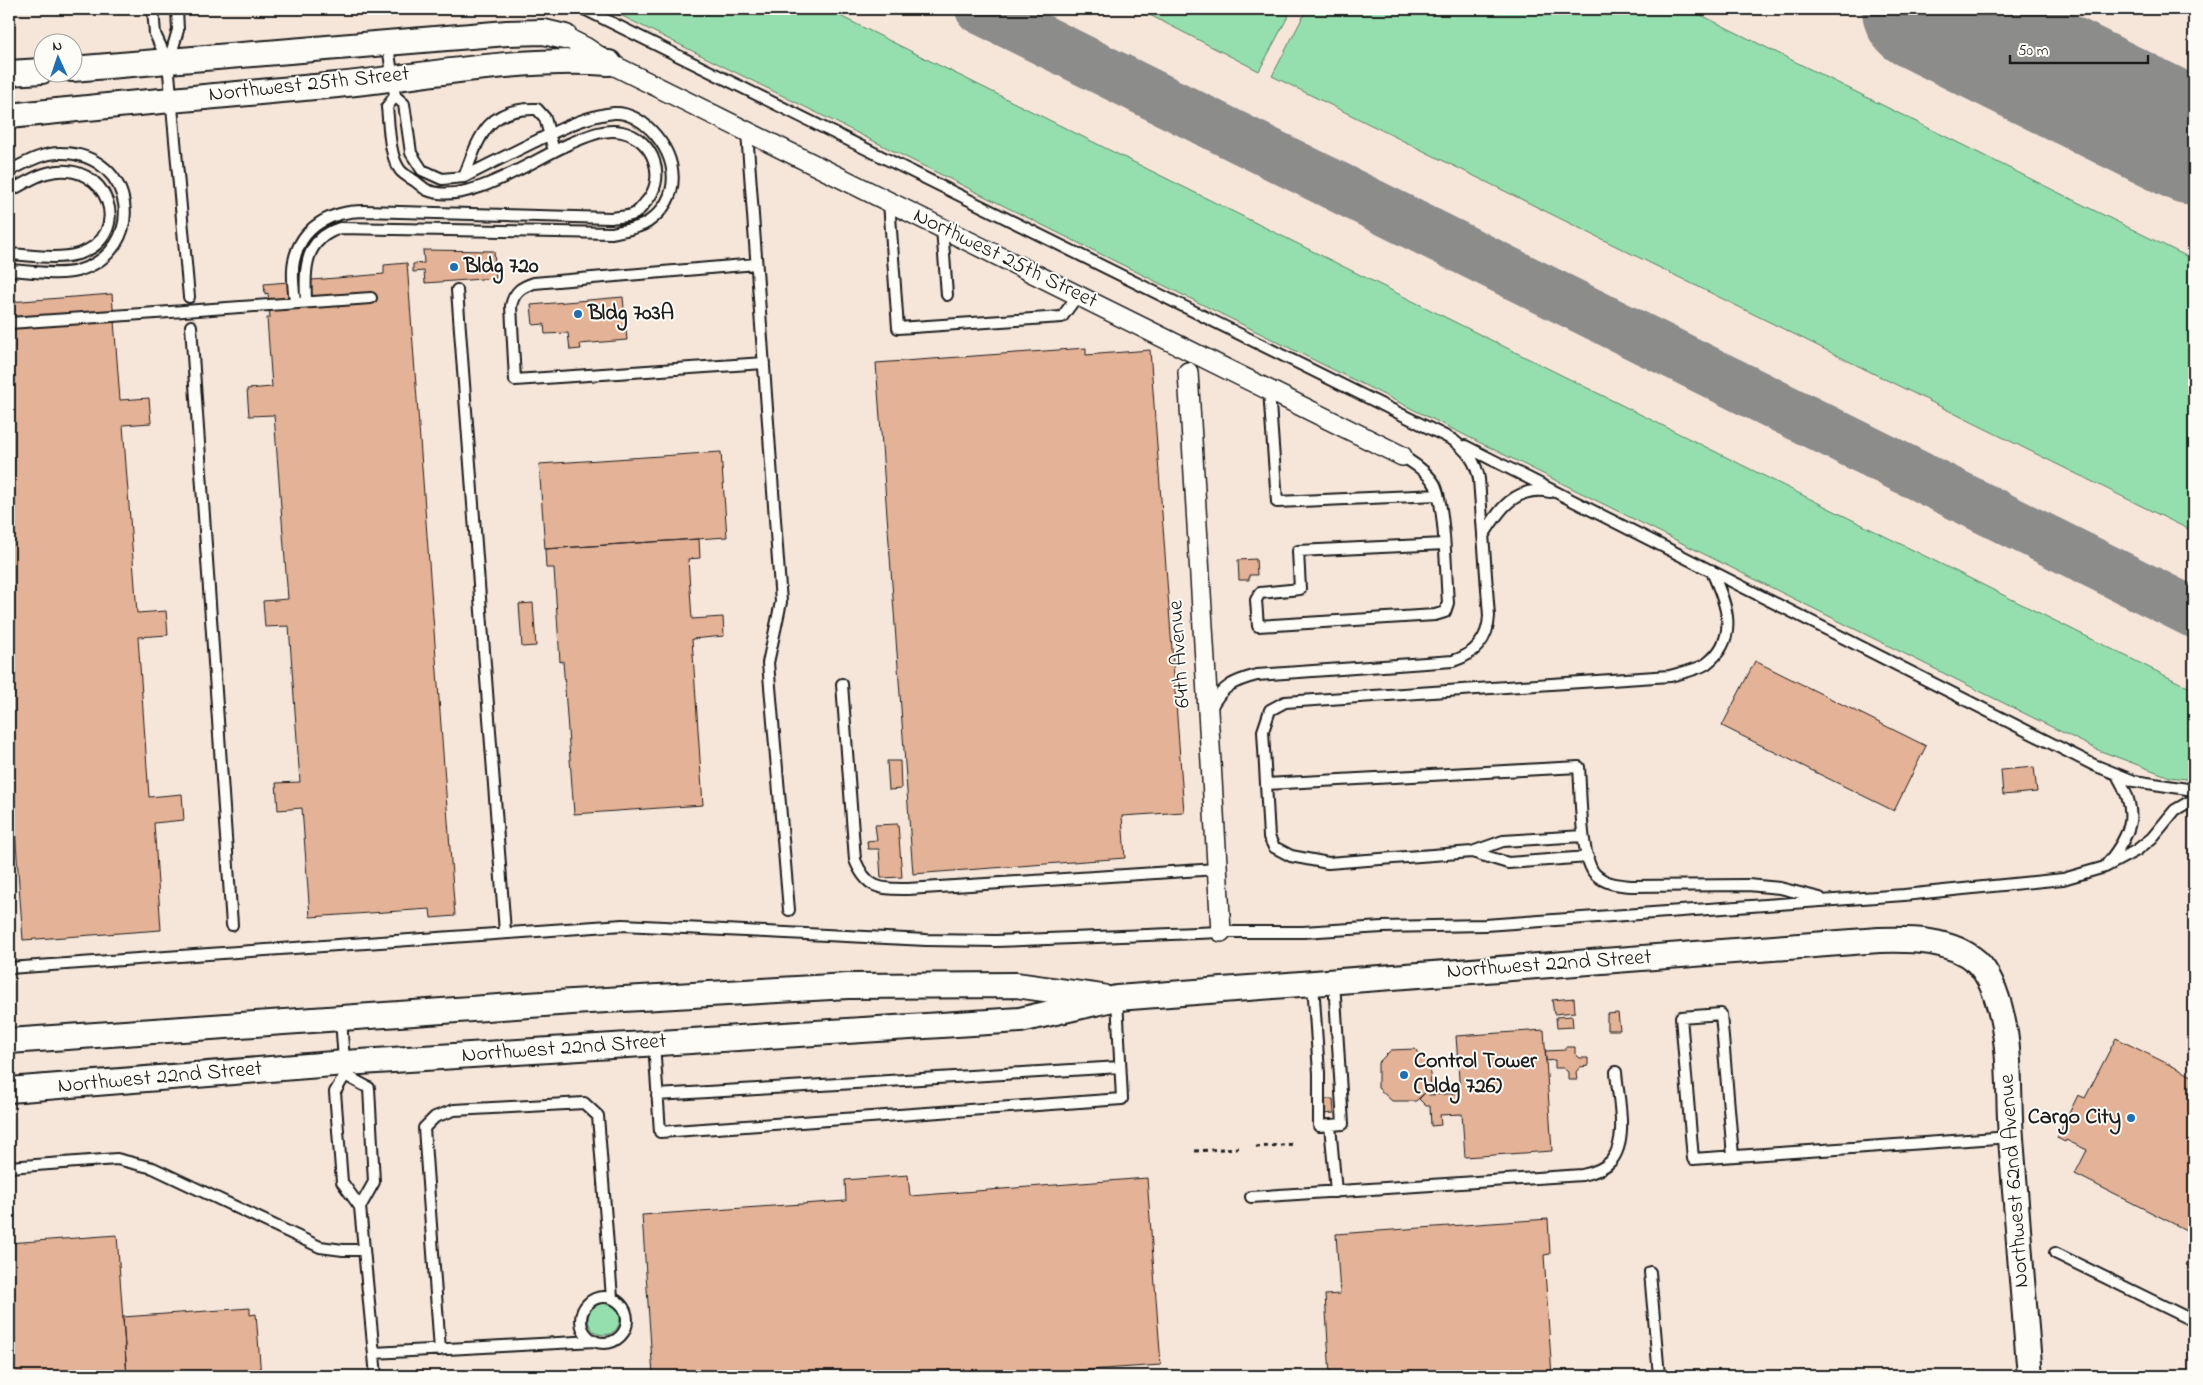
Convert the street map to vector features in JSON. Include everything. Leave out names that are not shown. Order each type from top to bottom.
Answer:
[{"type":"street","name":"Northwest 25th Street","points":[[82,68],[534,32],[554,33],[585,47],[609,63],[747,132],[1402,456]]},
{"type":"street","name":"Northwest 25th Street","points":[[9,116],[339,84],[394,87],[435,72],[576,61],[609,63]]},
{"type":"street","points":[[9,73],[32,72]]},
{"type":"street","name":"64th Avenue","points":[[1188,372],[1221,932]]},
{"type":"street","name":"Northwest 22nd Street","points":[[9,1090],[345,1069],[654,1043],[1020,1020],[1117,998],[1887,940],[1912,940],[1945,946],[1977,962]]},
{"type":"street","name":"Northwest 62nd Avenue","points":[[1977,962],[1989,979],[2002,1016],[2005,1034],[2011,1137],[2030,1376]]},
{"type":"street","name":"Northwest 22nd Street","points":[[9,1041],[690,994],[858,985],[1016,985],[1117,998]]},
{"type":"lane","points":[[153,9],[155,34],[168,62],[189,297]]},
{"type":"lane","points":[[168,62],[178,30],[177,9]]},
{"type":"lane","points":[[584,9],[1453,440],[2116,775],[2149,784],[2194,790]]},
{"type":"lane","points":[[306,302],[305,280],[308,259],[313,247],[321,237],[340,228],[612,233],[646,223],[658,213],[668,196],[672,184],[674,171],[670,156],[663,142],[647,126],[635,118],[616,113],[585,118],[464,177],[442,179],[422,170],[411,153],[404,104],[394,87],[388,44]]},
{"type":"lane","points":[[295,303],[294,261],[301,242],[307,233],[321,221],[346,212],[611,218],[635,214],[648,200],[654,189],[657,173],[654,156],[640,140],[622,132],[604,131],[554,150],[481,188],[449,194],[427,190],[400,170],[392,148],[387,107],[394,87]]},
{"type":"lane","points":[[464,177],[478,141],[488,124],[503,114],[520,108],[537,109],[545,118],[554,150]]},
{"type":"lane","points":[[747,132],[781,602],[768,663],[789,910]]},
{"type":"lane","points":[[9,171],[38,157],[61,152],[80,155],[98,163],[113,176],[123,195],[126,213],[123,230],[115,247],[96,264],[76,272],[9,270]]},
{"type":"lane","points":[[9,179],[11,190],[46,173],[66,171],[81,174],[96,183],[105,194],[110,220],[107,230],[94,245],[79,254],[63,256],[9,254]]},
{"type":"lane","points":[[889,202],[898,328],[1062,318],[1078,295]]},
{"type":"lane","points":[[942,228],[946,295]]},
{"type":"lane","points":[[756,264],[525,285],[513,297],[511,306],[515,380],[764,363]]},
{"type":"lane","points":[[457,290],[505,932]]},
{"type":"lane","points":[[9,323],[371,298]]},
{"type":"lane","points":[[191,326],[232,925]]},
{"type":"lane","points":[[1269,390],[1277,502],[1438,495]]},
{"type":"lane","points":[[1208,716],[1219,694],[1226,687],[1237,681],[1258,675],[1446,662],[1466,656],[1484,638],[1489,624],[1480,479],[1477,467],[1464,449],[1453,440]]},
{"type":"lane","points":[[1402,456],[1427,475],[1434,484],[1438,495],[1444,544],[1448,603],[1445,612],[1435,615],[1258,626],[1256,600],[1260,593],[1300,589],[1298,551],[1444,544]]},
{"type":"lane","points":[[1483,536],[1497,513],[1515,496],[1536,490],[1558,493]]},
{"type":"lane","points":[[1583,836],[1503,842],[1472,852],[1328,863],[1291,856],[1274,847],[1269,837],[1263,731],[1270,710],[1285,702],[1670,676],[1705,664],[1723,646],[1728,618],[1725,600],[1711,570]]},
{"type":"lane","points":[[842,684],[855,860],[861,874],[871,885],[889,889],[908,889],[1217,869]]},
{"type":"lane","points":[[1266,784],[1579,768],[1583,836],[1594,873],[1604,881],[1617,885],[1748,885],[1780,888],[1828,901]]},
{"type":"lane","points":[[2105,868],[2122,846],[2130,824],[2127,793],[2116,775]]},
{"type":"lane","points":[[9,968],[623,925],[996,942],[1221,932],[1303,932],[1382,927],[1485,925],[1828,901],[2048,881],[2105,868],[2137,850],[2152,838],[2175,810],[2194,799]]},
{"type":"lane","points":[[1472,852],[1508,863],[1588,857]]},
{"type":"lane","points":[[1323,982],[1343,1124],[1319,1126],[1319,1074],[1323,982]]},
{"type":"lane","points":[[654,1043],[660,1132],[1122,1099],[1117,998]]},
{"type":"lane","points":[[1733,1156],[1721,1014],[1681,1017],[1692,1159],[2011,1137]]},
{"type":"lane","points":[[341,1019],[345,1069],[335,1092],[342,1182],[360,1207],[376,1376]]},
{"type":"lane","points":[[657,1095],[1120,1067]]},
{"type":"lane","points":[[345,1069],[369,1088],[374,1182],[360,1207]]},
{"type":"lane","points":[[1251,1197],[1582,1175],[1597,1172],[1610,1162],[1620,1138],[1616,1072]]},
{"type":"lane","points":[[440,1350],[424,1128],[435,1117],[454,1110],[584,1103],[598,1116],[612,1298]]},
{"type":"lane","points":[[1330,1125],[1336,1192]]},
{"type":"lane","points":[[9,1167],[117,1159],[136,1163],[153,1168],[320,1247],[363,1250]]},
{"type":"lane","points":[[2055,1253],[2194,1321]]},
{"type":"lane","points":[[1650,1272],[1659,1376]]},
{"type":"lane","points":[[374,1353],[595,1341],[607,1343],[615,1340],[625,1330],[628,1322],[624,1308],[612,1298],[604,1296],[590,1301],[582,1314],[583,1328],[587,1335],[595,1341]]},
{"type":"path","points":[[1256,1147],[1295,1144]]},
{"type":"path","points":[[1195,1151],[1238,1148]]},
{"type":"shaded area","points":[[9,9],[2194,9],[2194,1376],[9,1376]]},
{"type":"green space","points":[[608,9],[826,9],[2194,690],[2194,780],[2170,777],[2098,750]]},
{"type":"green space","points":[[1138,9],[1292,9],[1259,71]]},
{"type":"green space","points":[[1307,9],[1689,9],[2194,260],[2194,532],[1272,76]]},
{"type":"green space","points":[[604,1303],[610,1304],[615,1308],[619,1313],[619,1325],[615,1330],[610,1334],[604,1335],[598,1334],[593,1330],[589,1325],[588,1319],[589,1313],[593,1308],[598,1304]]},
{"type":"building","name":"Bldg 720","points":[[423,250],[494,251],[496,278],[425,283],[424,271],[413,272],[413,264],[424,263]]},
{"type":"building","points":[[407,263],[455,916],[431,918],[430,909],[310,917],[302,808],[278,810],[276,783],[300,782],[289,626],[265,627],[263,601],[288,599],[274,415],[249,416],[247,389],[272,387],[267,318],[270,318],[269,305],[268,293],[265,294],[264,284],[384,274],[384,265]]},
{"type":"building","points":[[112,294],[120,400],[149,398],[151,423],[123,425],[137,613],[166,611],[168,635],[138,637],[149,797],[182,794],[184,820],[154,823],[161,930],[23,940],[9,746],[9,302]]},
{"type":"building","name":"Bldg 703A","points":[[623,297],[627,340],[580,344],[581,349],[570,350],[568,333],[545,334],[544,324],[533,325],[531,305]]},
{"type":"building","points":[[1086,348],[1086,355],[1150,350],[1184,812],[1122,816],[1125,858],[913,874],[876,363]]},
{"type":"building","points":[[721,452],[727,537],[545,549],[539,464]]},
{"type":"building","points":[[699,539],[700,558],[688,559],[692,619],[723,617],[724,636],[692,639],[703,805],[574,814],[563,661],[560,662],[554,568],[546,568],[545,549]]},
{"type":"building","points":[[1256,559],[1257,575],[1249,575],[1249,580],[1239,580],[1238,560]]},
{"type":"building","points":[[533,603],[536,646],[522,647],[519,604]]},
{"type":"building","points":[[1755,661],[1926,746],[1894,811],[1722,726]]},
{"type":"building","points":[[887,761],[900,761],[901,789],[889,790]]},
{"type":"building","points":[[2034,767],[2037,792],[2003,795],[2001,770]]},
{"type":"building","points":[[898,824],[902,877],[881,878],[879,849],[868,849],[867,841],[877,840],[875,825]]},
{"type":"building","points":[[1574,998],[1575,1012],[1554,1014],[1552,1000]]},
{"type":"building","points":[[1618,1013],[1620,1030],[1607,1030],[1607,1014]]},
{"type":"building","points":[[1572,1016],[1573,1027],[1557,1028],[1556,1017]]},
{"type":"building","points":[[1544,1030],[1552,1151],[1465,1157],[1462,1114],[1440,1115],[1441,1125],[1431,1126],[1430,1106],[1426,1106],[1419,1099],[1426,1092],[1429,1095],[1460,1093],[1456,1036]]},
{"type":"building","name":"Cargo City","points":[[2116,1038],[2194,1077],[2194,1234],[2075,1174],[2087,1150],[2057,1138],[2078,1095],[2085,1098]]},
{"type":"building","points":[[1566,1047],[1575,1047],[1575,1054],[1580,1058],[1588,1058],[1588,1066],[1580,1067],[1576,1072],[1577,1080],[1568,1080],[1568,1072],[1563,1068],[1555,1068],[1555,1060],[1546,1061],[1545,1051],[1566,1050]]},
{"type":"building","name":"Control Tower (bldg 726)","points":[[1415,1049],[1429,1062],[1431,1087],[1416,1101],[1392,1101],[1378,1088],[1378,1063],[1391,1050]]},
{"type":"building","points":[[1323,1099],[1333,1099],[1334,1113],[1324,1114]]},
{"type":"building","points":[[908,1175],[910,1196],[1147,1178],[1161,1365],[1003,1376],[653,1376],[642,1215],[846,1201],[845,1180]]},
{"type":"building","points":[[1548,1219],[1550,1254],[1544,1255],[1552,1376],[1330,1376],[1325,1295],[1340,1294],[1336,1234]]},
{"type":"building","points":[[117,1235],[127,1376],[9,1376],[9,1243]]},
{"type":"building","points":[[2194,1249],[2194,1269],[2186,1265]]},
{"type":"building","points":[[250,1308],[250,1315],[256,1314],[261,1376],[127,1376],[123,1317]]},
{"type":"taxiway","points":[[980,9],[2194,613]]},
{"type":"taxiway","points":[[2008,9],[2076,57],[2194,130]]},
{"type":"runway","points":[[1924,9],[2194,143]]},
{"type":"place","name":"Bldg 720","points":[[454,267]]},
{"type":"place","name":"Bldg 703A","points":[[578,314]]},
{"type":"place","name":"Control Tower (bldg 726)","points":[[1404,1075]]},
{"type":"place","name":"Cargo City","points":[[2131,1118]]}]
